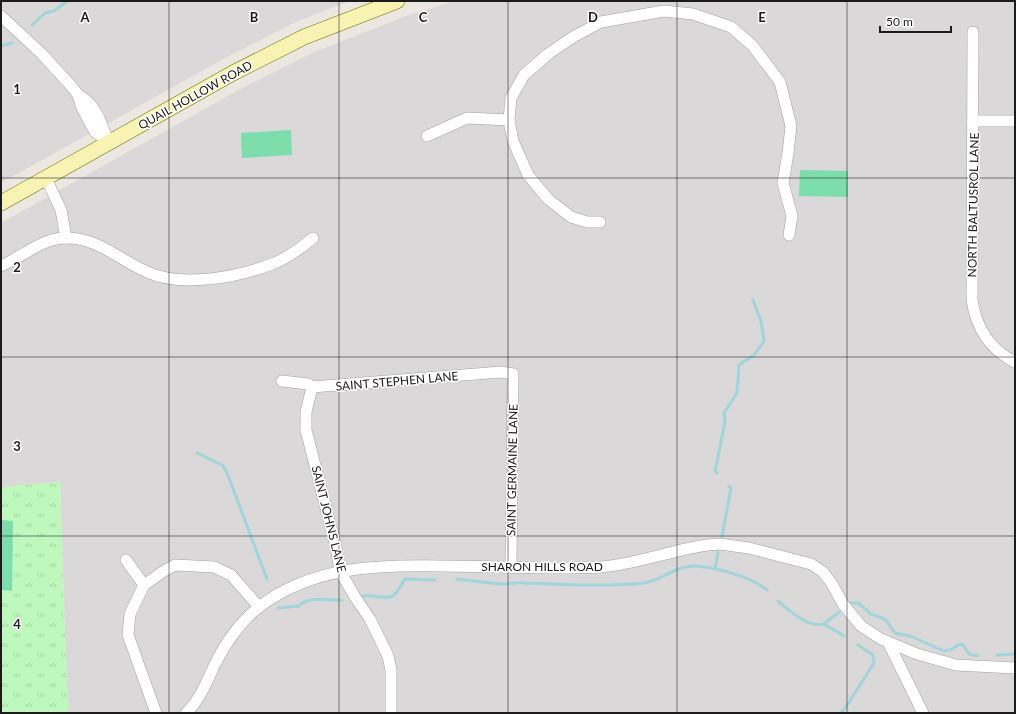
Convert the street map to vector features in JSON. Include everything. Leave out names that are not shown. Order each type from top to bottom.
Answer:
[{"type":"main road","name":"QUAIL HOLLOW ROAD","points":[[1,203],[233,73],[304,37],[397,1]]},
{"type":"street","points":[[600,222],[587,222],[571,216],[548,199],[528,175],[513,141],[509,120],[511,98],[524,75],[548,54],[573,37],[601,22],[663,6],[693,14],[731,27],[752,45],[780,82],[791,126],[783,183],[792,216],[789,235]]},
{"type":"street","points":[[1,16],[40,53],[78,95],[87,99],[96,111],[108,142]]},
{"type":"street","name":"NORTH BALTUSROL LANE","points":[[973,32],[973,311],[976,321],[986,339],[1001,354],[1015,362]]},
{"type":"street","points":[[427,136],[467,118],[509,120]]},
{"type":"street","points":[[973,121],[1015,121]]},
{"type":"street","points":[[46,178],[61,210],[66,238]]},
{"type":"street","points":[[1,266],[44,243],[66,238],[96,244],[111,250],[146,272],[161,277],[181,280],[224,277],[273,264],[289,256],[313,238]]},
{"type":"street","name":"SAINT STEPHEN LANE","points":[[282,381],[308,384],[312,387],[501,372],[513,374]]},
{"type":"street","name":"SAINT GERMAINE LANE","points":[[511,566],[513,374]]},
{"type":"street","name":"SAINT JOHNS LANE","points":[[312,387],[306,412],[306,430],[336,547],[340,571],[370,619],[388,656],[391,670],[391,713]]},
{"type":"street","name":"SHARON HILLS ROAD","points":[[186,713],[198,699],[228,641],[259,607],[291,587],[340,571],[358,568],[405,566],[511,566],[572,568],[603,566],[634,562],[708,545],[720,544],[749,548],[811,564],[823,572],[832,584],[843,604],[861,626],[888,642],[917,654],[952,664],[1015,668]]},
{"type":"street","points":[[126,560],[144,585]]},
{"type":"street","points":[[156,713],[128,635],[130,614],[144,585],[175,565],[214,567],[230,575],[259,607]]},
{"type":"street","points":[[888,642],[923,713]]},
{"type":"shaded area","points":[[1,1],[350,1],[298,21],[225,58],[1,183]]},
{"type":"shaded area","points":[[453,1],[1015,1],[1015,713],[68,713],[60,482],[1,487],[1,223],[242,88],[312,53],[406,16]]},
{"type":"green space","points":[[291,130],[292,155],[242,158],[241,133]]},
{"type":"green space","points":[[800,170],[848,171],[848,197],[799,196]]},
{"type":"green space","points":[[60,482],[68,713],[1,713],[1,487]]},
{"type":"green space","points":[[1,520],[13,521],[12,591],[1,590]]},
{"type":"waterway","points":[[32,25],[45,13],[54,11],[67,1]]},
{"type":"waterway","points":[[1,46],[12,43]]},
{"type":"waterway","points":[[717,473],[715,471],[725,422],[724,413],[737,393],[739,365],[754,355],[764,341],[761,321],[753,300]]},
{"type":"waterway","points":[[197,453],[222,465],[226,470],[267,579]]},
{"type":"waterway","points":[[722,537],[731,488],[729,486]]},
{"type":"waterway","points":[[715,569],[718,552]]},
{"type":"waterway","points":[[457,579],[502,584],[614,585],[650,582],[680,568],[701,566],[732,573],[752,581],[767,590]]},
{"type":"waterway","points":[[363,596],[391,597],[405,579],[435,580]]},
{"type":"waterway","points":[[278,608],[299,606],[307,601],[313,600],[342,600]]},
{"type":"waterway","points":[[778,601],[793,614],[811,624],[824,624],[839,612]]},
{"type":"waterway","points":[[850,603],[858,603],[871,614],[885,619],[895,633],[910,636],[944,651],[950,650],[960,644],[963,645],[969,654],[978,656]]},
{"type":"waterway","points":[[824,624],[844,636]]},
{"type":"waterway","points":[[840,713],[846,707],[874,663],[873,655],[858,645]]},
{"type":"waterway","points":[[997,655],[1015,654]]}]
